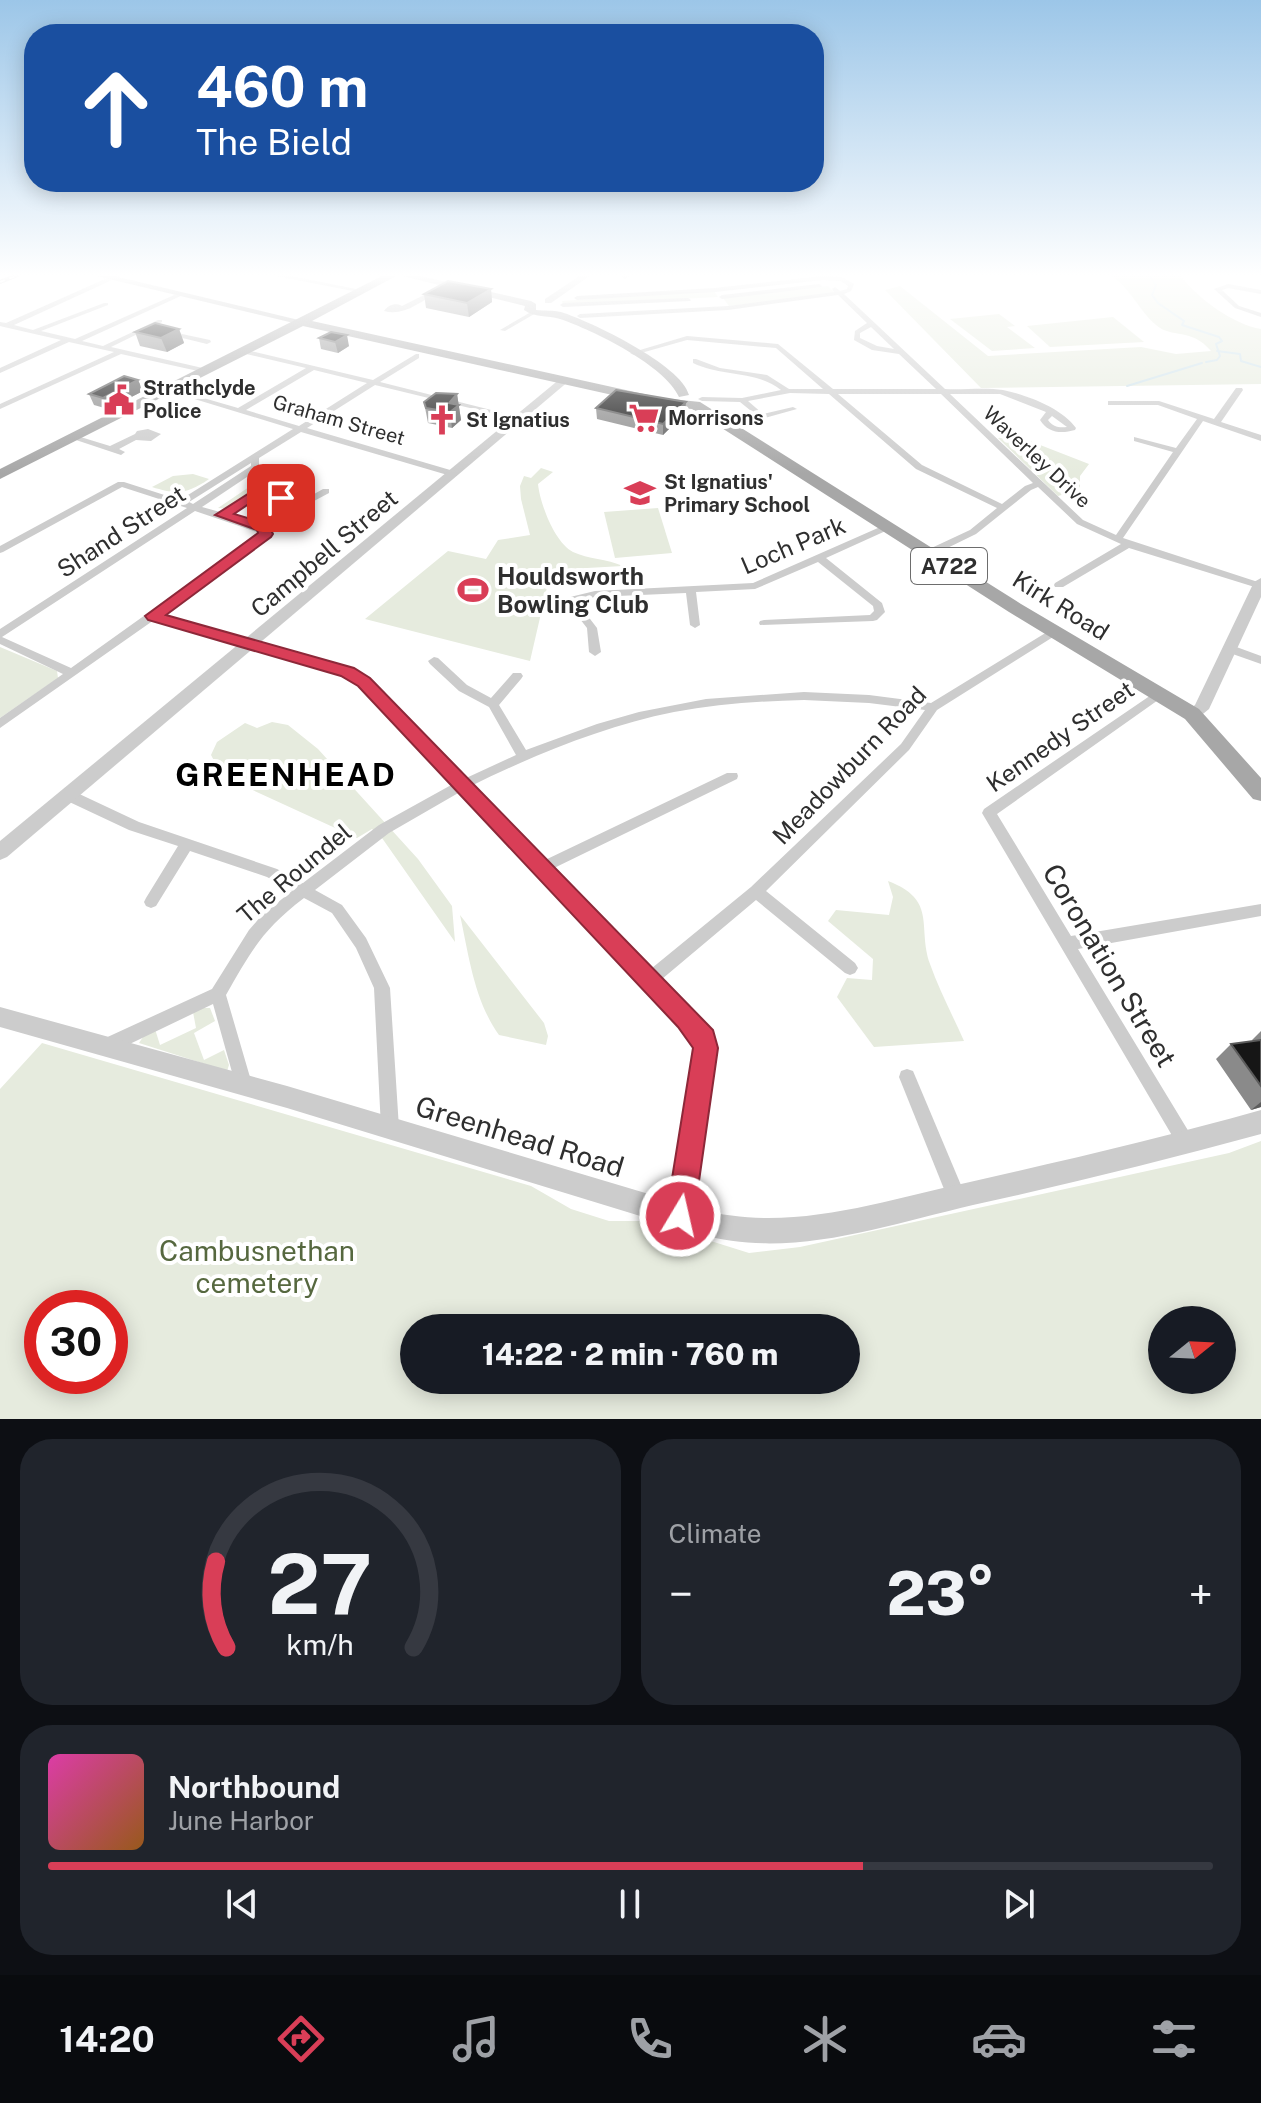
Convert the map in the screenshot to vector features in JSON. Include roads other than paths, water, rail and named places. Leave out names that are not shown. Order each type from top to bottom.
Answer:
[{"type":"main road","points":[[0,475],[264,341]]},
{"type":"main road","name":"Kirk Road","points":[[389,341],[655,400],[691,400],[887,527],[1192,714],[1261,793]]},
{"type":"main road","points":[[614,341],[673,379],[691,400]]},
{"type":"street","points":[[0,371],[70,341]]},
{"type":"street","points":[[72,341],[204,371]]},
{"type":"street","points":[[102,349],[118,341]]},
{"type":"street","points":[[634,353],[676,341]]},
{"type":"street","points":[[724,341],[778,346],[919,467],[1003,508]]},
{"type":"street","points":[[861,341],[875,348],[902,352]]},
{"type":"street","name":"Waverley Drive","points":[[890,341],[1080,522],[1122,542],[1260,584]]},
{"type":"street","points":[[198,347],[207,342]]},
{"type":"street","points":[[245,351],[519,418]]},
{"type":"street","points":[[0,407],[118,353]]},
{"type":"street","name":"Shand Street","points":[[0,626],[189,504],[256,467],[254,457],[416,356]]},
{"type":"street","points":[[696,361],[717,371],[754,372],[770,378],[787,391]]},
{"type":"street","points":[[239,411],[312,368]]},
{"type":"street","name":"Campbell Street","points":[[0,852],[565,380]]},
{"type":"street","name":"Graham Street","points":[[169,390],[454,474]]},
{"type":"street","points":[[1216,423],[1239,390]]},
{"type":"street","points":[[691,400],[742,400],[787,391],[1006,393],[1051,412]]},
{"type":"street","points":[[742,400],[761,417],[793,409]]},
{"type":"street","points":[[1111,403],[1150,401],[1261,438]]},
{"type":"street","points":[[1059,585],[1122,542],[1202,417]]},
{"type":"street","points":[[74,438],[116,451],[137,436]]},
{"type":"street","points":[[1137,439],[1178,451]]},
{"type":"street","points":[[0,550],[121,484],[263,527],[265,534],[0,724]]},
{"type":"street","points":[[929,553],[973,532],[1028,488],[1038,484]]},
{"type":"street","points":[[222,515],[254,494],[267,494],[301,505],[326,491]]},
{"type":"street","name":"Shand Street","points":[[0,637],[189,504]]},
{"type":"street","name":"Loch Park","points":[[595,652],[592,628],[570,600],[595,594],[691,592],[755,586],[887,527]]},
{"type":"street","points":[[764,623],[873,618],[880,612],[878,605],[818,557]]},
{"type":"street","points":[[1192,714],[1201,709],[1260,584]]},
{"type":"street","points":[[691,592],[695,625]]},
{"type":"street","points":[[153,616],[347,672],[364,682],[541,868],[651,978],[704,1039],[706,1048],[680,1216]]},
{"type":"street","name":"Meadowburn Road","points":[[651,978],[756,891],[905,747],[933,707],[1056,632]]},
{"type":"street","points":[[0,637],[70,672]]},
{"type":"street","points":[[1231,649],[1261,660]]},
{"type":"street","points":[[434,661],[463,688],[493,704],[524,758]]},
{"type":"street","points":[[493,704],[517,676]]},
{"type":"street","name":"Kennedy Street","points":[[989,813],[1157,695]]},
{"type":"street","name":"The Roundel","points":[[218,994],[252,937],[305,889],[382,831],[463,784],[524,758],[633,718],[705,703],[828,696],[933,707]]},
{"type":"street","points":[[541,868],[732,776]]},
{"type":"street","points":[[68,795],[134,826],[272,873],[337,909],[351,926],[382,988],[390,1128]]},
{"type":"street","name":"Coronation Street","points":[[989,813],[1186,1143]]},
{"type":"street","points":[[151,902],[187,843]]},
{"type":"street","points":[[756,891],[850,968]]},
{"type":"street","points":[[1066,944],[1261,910]]},
{"type":"street","points":[[106,1047],[218,994],[243,1084]]},
{"type":"street","name":"Greenhead Road","points":[[0,1017],[243,1084],[722,1228],[756,1232],[796,1229],[957,1197],[1186,1143],[1261,1122]]},
{"type":"street","points":[[907,1077],[957,1197]]},
{"type":"waterway","points":[[1218,351],[1216,344],[1222,341]]},
{"type":"waterway","points":[[1206,362],[1217,360],[1218,351]]},
{"type":"waterway","points":[[1218,351],[1240,354],[1241,361],[1261,367]]},
{"type":"waterway","points":[[1127,386],[1202,363]]},
{"type":"place","name":"Strathclyde Police","points":[[119,400]]},
{"type":"place","name":"Morrisons","points":[[644,418]]},
{"type":"place","name":"St Ignatius","points":[[442,420]]},
{"type":"place","name":"St Ignatius' Primary School","points":[[640,493]]},
{"type":"place","name":"Houldsworth Bowling Club","points":[[473,590]]},
{"type":"district","name":"GREENHEAD","points":[[286,774]]},
{"type":"park label","name":"Cambusnethan cemetery","points":[[257,1266]]}]
